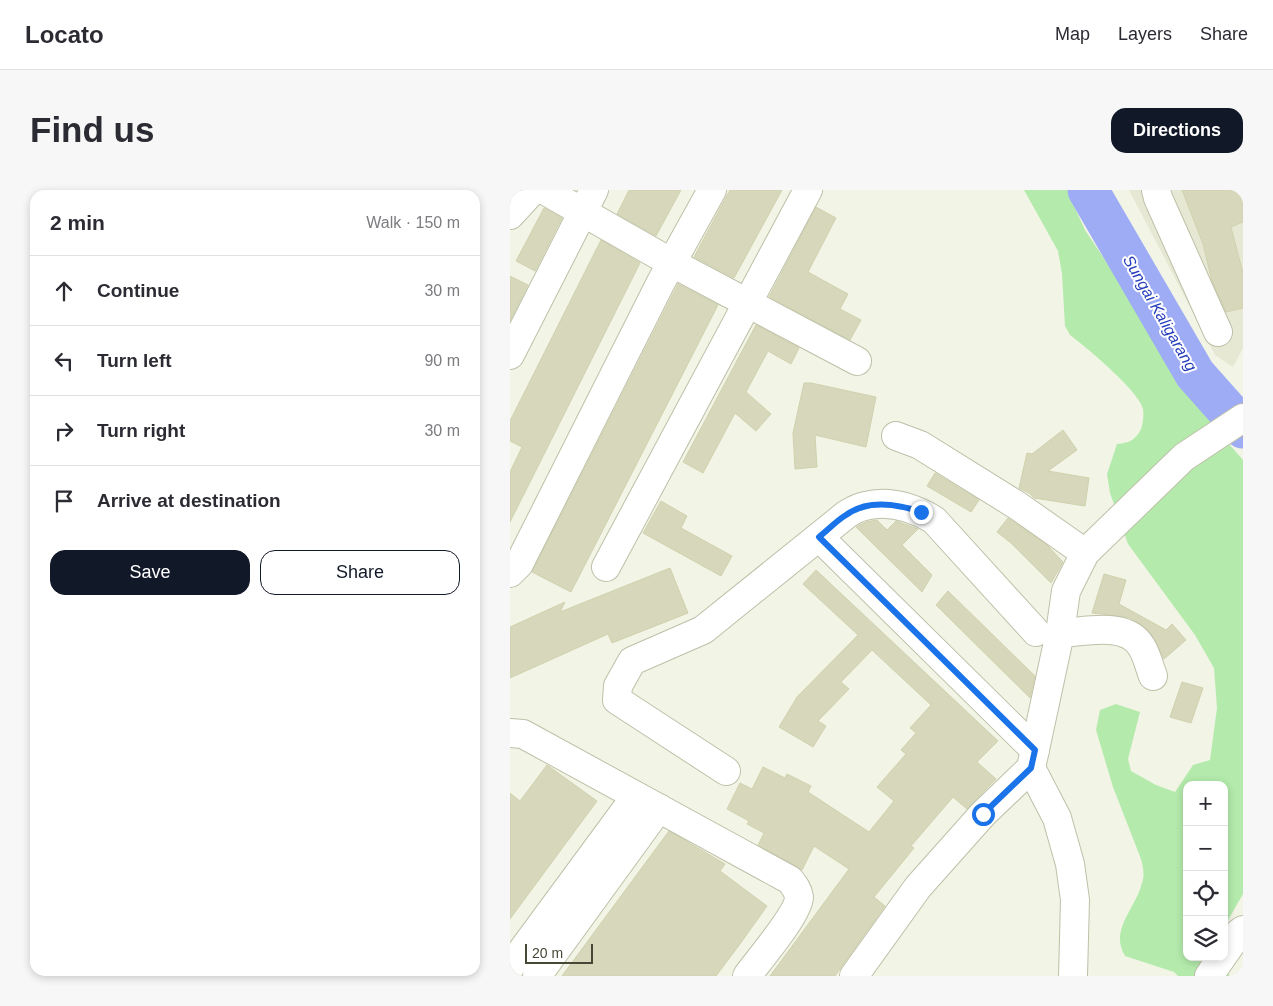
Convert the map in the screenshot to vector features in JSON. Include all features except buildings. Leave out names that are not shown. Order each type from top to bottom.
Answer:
[{"type":"street","points":[[510,215],[533,190]]},
{"type":"street","points":[[544,190],[588,201],[672,263],[857,361]]},
{"type":"street","points":[[510,573],[519,564],[672,263],[712,190]]},
{"type":"street","points":[[606,567],[808,190]]},
{"type":"street","points":[[1156,190],[1218,332]]},
{"type":"street","points":[[510,355],[588,201]]},
{"type":"street","points":[[854,976],[918,887],[1033,759],[1048,632],[1085,553],[1184,457],[1243,418]]},
{"type":"street","points":[[896,436],[920,445],[1002,496],[1085,553]]},
{"type":"street","points":[[726,771],[617,700],[618,686],[632,661],[703,630],[847,514],[864,506],[883,504],[902,506],[921,512],[934,520],[1048,632],[1118,630],[1131,636],[1141,646],[1153,676]]},
{"type":"street","points":[[819,537],[1033,759],[1057,818],[1070,864],[1075,900],[1073,976]]},
{"type":"street","points":[[510,733],[523,734],[790,880],[797,889],[799,899],[792,916],[747,976]]},
{"type":"street","points":[[510,967],[648,802]]},
{"type":"street","points":[[537,976],[648,802]]},
{"type":"street","points":[[1228,948],[1243,930]]},
{"type":"street","points":[[1209,976],[1219,961]]},
{"type":"shaded area","points":[[1129,190],[1243,190],[1243,348],[1233,367],[1215,355]]},
{"type":"green space","points":[[1024,190],[1067,190],[1085,230],[1186,381],[1217,419],[1230,445],[1243,460],[1243,894],[1228,920],[1228,781],[1183,781],[1183,961],[1219,961],[1230,976],[1178,976],[1174,972],[1125,956],[1121,946],[1122,928],[1139,892],[1143,880],[1143,871],[1141,859],[1113,787],[1096,730],[1100,710],[1116,704],[1140,712],[1128,759],[1131,771],[1156,785],[1175,792],[1193,765],[1210,760],[1217,708],[1214,668],[1195,635],[1128,544],[1110,493],[1107,474],[1117,444],[1132,440],[1139,433],[1143,422],[1143,409],[1140,401],[1123,381],[1070,335],[1065,326],[1062,274],[1058,251]]},
{"type":"waterway","name":"Sungai Kaligarang","points":[[1088,190],[1195,374],[1243,428]]},
{"type":"route","points":[[921,512],[902,506],[883,504],[864,506],[847,514],[819,537],[1035,750],[1031,768],[983,814]]}]
